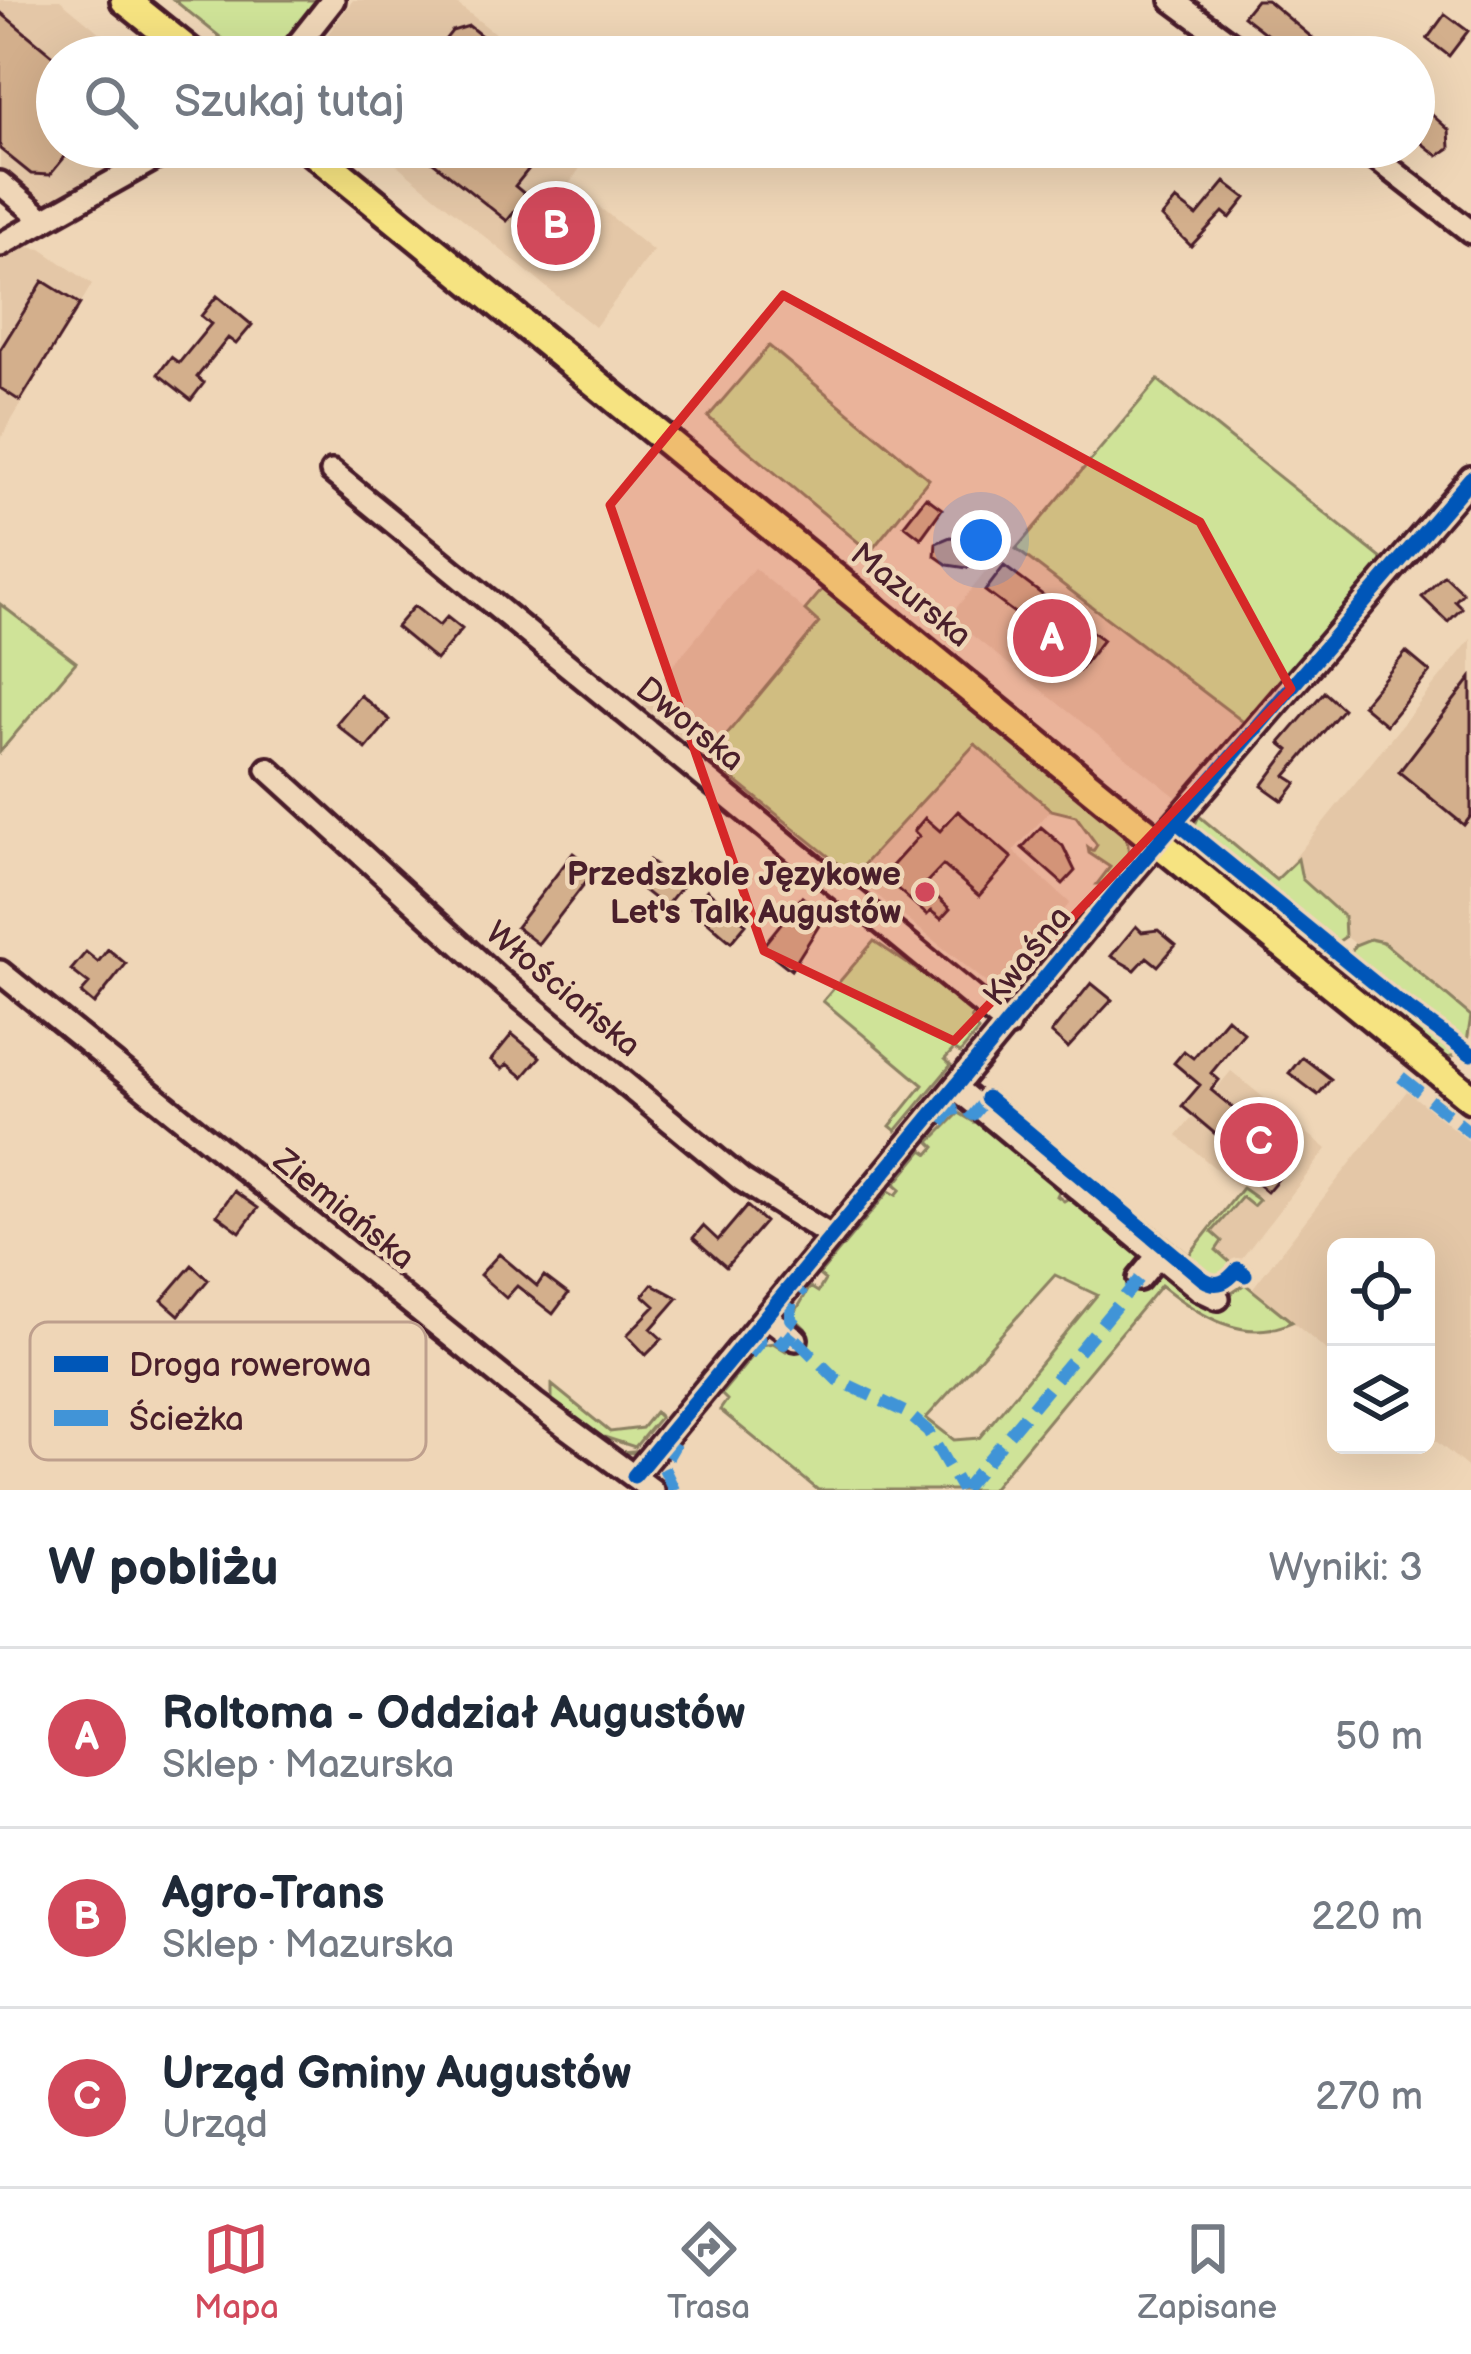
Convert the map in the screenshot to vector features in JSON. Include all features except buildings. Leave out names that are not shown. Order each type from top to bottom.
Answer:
[{"type":"main road","points":[[125,0],[170,36]]},
{"type":"main road","name":"Mazurska","points":[[334,168],[1471,1098]]},
{"type":"street","points":[[305,36],[334,0]]},
{"type":"street","points":[[1172,0],[1221,36]]},
{"type":"street","points":[[0,245],[137,168]]},
{"type":"street","points":[[1390,168],[1471,232]]},
{"type":"street","points":[[0,184],[44,220]]},
{"type":"street","name":"Dworska","points":[[332,472],[1008,1026]]},
{"type":"street","name":"Kwaśna","points":[[643,1483],[766,1316],[1159,843],[1471,478]]},
{"type":"street","name":"Włościańska","points":[[268,769],[496,977],[742,1180],[832,1238]]},
{"type":"street","name":"Ziemiańska","points":[[0,972],[534,1403],[643,1483]]},
{"type":"street","points":[[956,1088],[1158,1256],[1218,1298]]},
{"type":"street","points":[[1139,1279],[1158,1256]]},
{"type":"street","points":[[766,1316],[796,1340]]},
{"type":"highlighted area","points":[[783,295],[1200,522],[1291,689],[954,1041],[764,951],[610,505]]},
{"type":"shaded area","points":[[0,0],[60,0],[104,36],[36,36],[36,168],[113,168],[37,210],[0,179]]},
{"type":"shaded area","points":[[353,0],[452,0],[496,34],[494,36],[326,36]]},
{"type":"shaded area","points":[[401,168],[580,168],[570,183],[653,251],[595,327]]},
{"type":"shaded area","points":[[15,245],[41,249],[92,284],[0,440],[0,253]]},
{"type":"shaded area","points":[[1009,543],[1246,724],[1180,800],[949,617]]},
{"type":"shaded area","points":[[754,568],[819,622],[707,758],[641,704]]},
{"type":"shaded area","points":[[1471,639],[1471,1038],[1277,880]]},
{"type":"shaded area","points":[[975,744],[1051,810],[1013,851],[1070,903],[996,990],[853,876]]},
{"type":"shaded area","points":[[1231,1071],[1327,1149],[1231,1272],[1197,1244],[1240,1189],[1177,1136]]},
{"type":"shaded area","points":[[1407,1091],[1471,1143],[1471,1470],[1435,1440],[1435,1238],[1327,1238],[1327,1351],[1252,1289]]},
{"type":"green space","points":[[174,0],[323,0],[293,36],[219,36]]},
{"type":"green space","points":[[769,346],[929,479],[870,552],[708,417]]},
{"type":"green space","points":[[1158,380],[1387,563],[1246,724],[1016,549]]},
{"type":"green space","points":[[826,585],[1121,829],[1128,844],[1127,858],[1112,884],[1097,884],[1110,867],[1089,853],[1088,847],[1093,851],[1097,845],[1076,816],[1051,810],[975,744],[853,876],[707,758],[819,623],[805,610]]},
{"type":"green space","points":[[0,604],[76,662],[0,752]]},
{"type":"green space","points":[[1199,816],[1276,880],[1298,859],[1302,879],[1344,917],[1345,937],[1332,946],[1192,831]]},
{"type":"green space","points":[[1370,939],[1383,942],[1471,1016],[1466,1048],[1346,957],[1355,945]]},
{"type":"green space","points":[[874,941],[977,1011],[971,1018],[978,1031],[960,1053],[954,1049],[945,1059],[951,1065],[896,1131],[890,1126],[923,1085],[823,1001]]},
{"type":"green space","points":[[1343,962],[1462,1053],[1441,1059],[1343,977]]},
{"type":"green space","points":[[959,1113],[974,1122],[980,1116],[1061,1187],[1057,1196],[1064,1201],[1072,1196],[1133,1245],[1152,1275],[1165,1273],[1216,1304],[1245,1284],[1292,1322],[1274,1328],[1239,1328],[1206,1316],[1161,1285],[991,1490],[818,1490],[720,1410],[727,1400],[721,1394],[762,1345],[773,1343],[786,1351],[805,1328],[793,1316],[810,1287],[818,1292],[825,1280],[819,1275],[889,1191],[896,1195],[901,1189],[895,1184],[923,1150],[929,1154],[935,1147],[930,1142]],"holes":[[[1055,1275],[1097,1295],[979,1438],[954,1440],[926,1418]]]},
{"type":"green space","points":[[1242,1188],[1259,1200],[1253,1206],[1242,1197],[1212,1232],[1222,1241],[1216,1250],[1235,1267],[1222,1279],[1205,1276],[1149,1229],[1152,1224],[1189,1255]]},
{"type":"green space","points":[[552,1385],[610,1432],[642,1428],[655,1412],[660,1417],[635,1447],[604,1437],[619,1450],[552,1403]]},
{"type":"marked path","points":[[1401,1077],[1471,1133]]},
{"type":"marked path","points":[[941,1123],[950,1111],[965,1107],[973,1115],[987,1098],[981,1093]]},
{"type":"marked path","points":[[963,1490],[1139,1279]]},
{"type":"marked path","points":[[749,1355],[762,1339],[776,1337],[784,1344],[799,1326],[791,1319],[791,1304],[803,1289]]},
{"type":"marked path","points":[[796,1339],[836,1379],[907,1413],[928,1431],[962,1490]]},
{"type":"marked path","points":[[674,1490],[663,1466],[676,1443]]},
{"type":"cycle path","points":[[634,1476],[1123,883],[1471,478]]},
{"type":"cycle path","points":[[1177,822],[1393,998],[1471,1054]]},
{"type":"cycle path","points":[[987,1098],[1203,1279],[1222,1282],[1238,1269],[1245,1275]]},
{"type":"place","name":"Agro-Trans","points":[[556,226]]},
{"type":"place","name":"Roltoma - Oddział Augustów","points":[[1052,638]]},
{"type":"place","name":"Przedszkole Językowe Let's Talk Augustów","points":[[925,892]]},
{"type":"place","name":"Urząd Gminy Augustów","points":[[1259,1142]]}]
